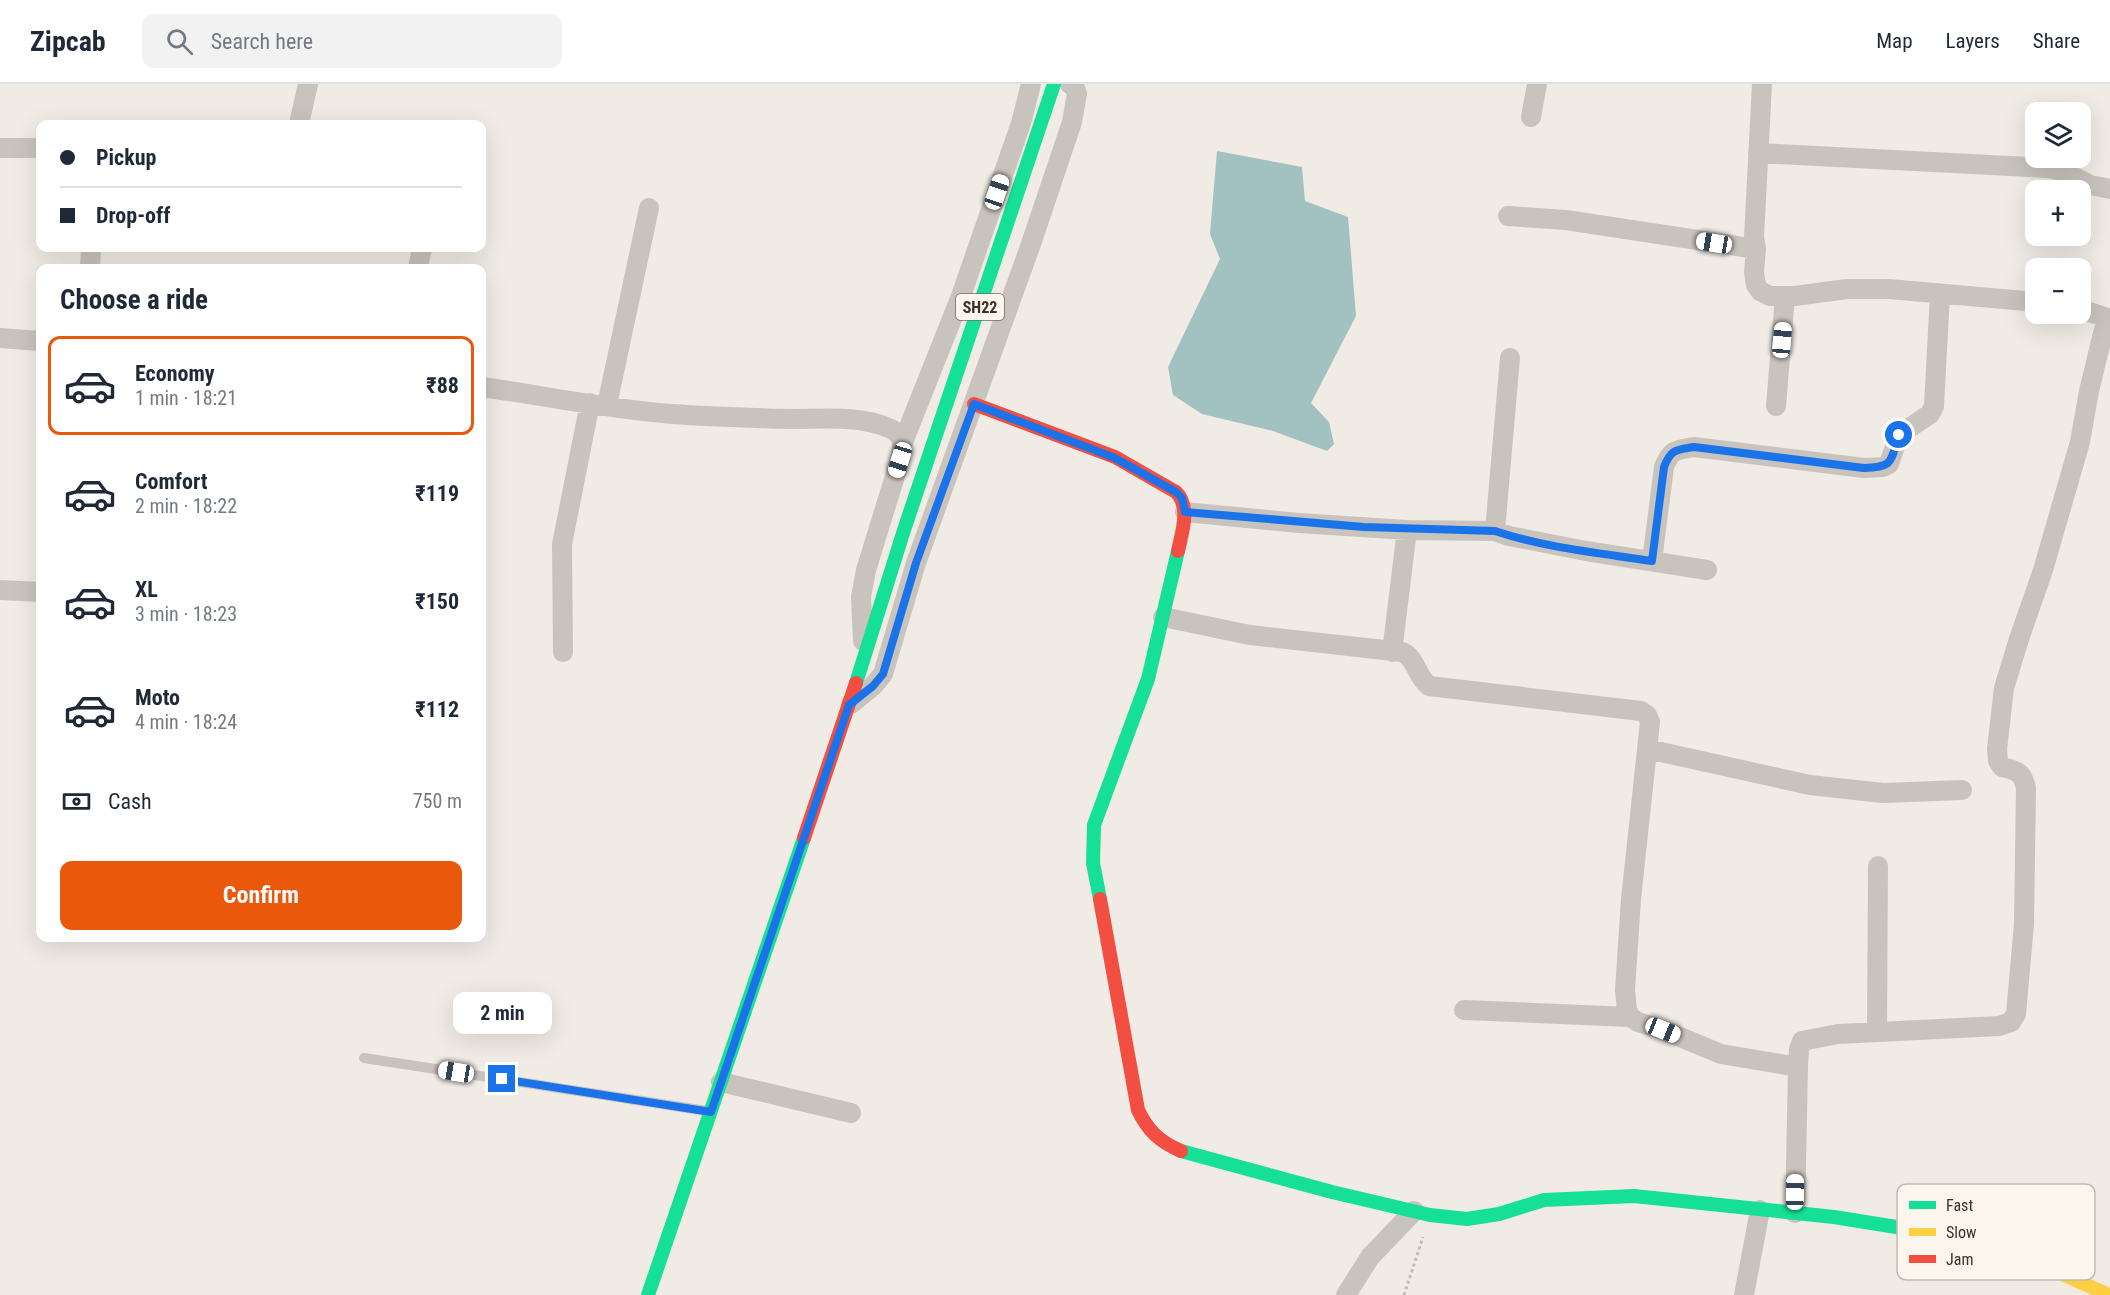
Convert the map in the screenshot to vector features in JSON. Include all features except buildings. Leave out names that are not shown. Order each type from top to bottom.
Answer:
[{"type":"street","points":[[300,120],[308,84]]},
{"type":"street","points":[[865,656],[861,597],[866,570],[900,460],[903,442],[961,296],[1021,123],[1031,84]]},
{"type":"street","name":"SH22","points":[[648,1295],[849,705],[904,530],[1054,84]]},
{"type":"street","points":[[849,705],[873,686],[883,674],[916,563],[1072,122],[1077,94],[1075,88],[1070,84]]},
{"type":"street","points":[[1530,117],[1536,84]]},
{"type":"street","points":[[1762,84],[1754,237],[1756,249],[1754,272],[1756,285],[1760,291],[1770,296],[1785,296],[1847,289],[1889,289],[2025,301]]},
{"type":"street","points":[[0,148],[36,148]]},
{"type":"street","points":[[1758,153],[2048,168],[2062,171],[2090,185],[2110,189]]},
{"type":"street","points":[[563,652],[562,544],[649,208]]},
{"type":"street","points":[[1508,216],[1566,220],[1756,249]]},
{"type":"street","points":[[1652,561],[1664,467],[1668,457],[1676,450],[1694,447],[1864,468],[1883,467],[1889,464],[1899,435],[1930,414],[1934,406],[1940,294]]},
{"type":"street","points":[[1776,406],[1785,296]]},
{"type":"street","points":[[1795,1213],[1798,1067],[1802,1041],[1838,1034],[1999,1026],[2011,1023],[2016,1014],[2024,924],[2026,788],[2024,778],[2017,771],[2002,767],[1998,761],[1997,749],[2004,688],[2043,570],[2080,442],[2089,391],[2105,325],[2109,318],[2091,312]]},
{"type":"street","points":[[0,338],[36,341]]},
{"type":"street","points":[[1495,531],[1509,358]]},
{"type":"street","points":[[486,388],[670,414],[724,418],[856,421],[888,428],[898,434],[903,442]]},
{"type":"street","points":[[974,404],[1115,458],[1176,492],[1182,498],[1185,512],[1177,559],[1148,679],[1094,825],[1093,843],[1093,863],[1138,1110],[1145,1126],[1161,1143],[1181,1151],[1332,1192],[1422,1213],[1467,1219],[1499,1214],[1544,1200],[1634,1196],[1834,1217],[1897,1227]]},
{"type":"street","points":[[1185,512],[1407,530],[1495,531],[1509,536],[1586,551],[1707,570]]},
{"type":"street","points":[[1392,652],[1407,530]]},
{"type":"street","points":[[0,590],[36,592]]},
{"type":"street","points":[[1163,617],[1250,635],[1407,654],[1417,674],[1429,686],[1641,711],[1647,715],[1650,722],[1631,899],[1625,990],[1630,1017],[1638,1023],[1663,1030],[1721,1054],[1798,1067]]},
{"type":"street","points":[[1647,749],[1810,785],[1883,793],[1962,790]]},
{"type":"street","points":[[1877,1032],[1878,866]]},
{"type":"street","points":[[1464,1010],[1630,1017]]},
{"type":"street","points":[[721,1082],[851,1113]]},
{"type":"street","points":[[1744,1295],[1760,1210]]},
{"type":"street","points":[[1346,1295],[1370,1257],[1422,1213]]},
{"type":"street","points":[[2076,1280],[2109,1295]]},
{"type":"lane","points":[[364,1058],[711,1112]]},
{"type":"path","points":[[1404,1295],[1422,1213]]},
{"type":"water","points":[[1217,151],[1302,167],[1305,201],[1348,217],[1356,316],[1311,403],[1329,422],[1334,444],[1327,451],[1273,431],[1202,414],[1173,395],[1168,367],[1220,259],[1210,234]]},
{"type":"traffic: fast","points":[[856,683],[904,530],[1054,84]]},
{"type":"traffic: fast","points":[[1100,899],[1093,863],[1094,825],[1148,679],[1178,551]]},
{"type":"traffic: fast","points":[[648,1295],[804,838]]},
{"type":"traffic: fast","points":[[1181,1151],[1332,1192],[1430,1215],[1467,1219],[1499,1214],[1544,1200],[1634,1196],[1834,1217],[1897,1227]]},
{"type":"traffic: slow","points":[[2075,1280],[2109,1295]]},
{"type":"traffic: jam","points":[[974,404],[1115,457],[1176,492],[1181,498],[1184,512],[1178,551]]},
{"type":"traffic: jam","points":[[804,838],[856,683]]},
{"type":"traffic: jam","points":[[1100,899],[1138,1110],[1155,1135],[1181,1151]]},
{"type":"route","points":[[502,1079],[711,1112],[849,705],[873,686],[883,674],[916,563],[974,404],[1115,458],[1176,492],[1182,498],[1185,512],[1407,530],[1495,531],[1509,536],[1586,551],[1652,561],[1664,467],[1668,457],[1676,450],[1694,447],[1864,468],[1883,467],[1889,464],[1899,435]]}]
